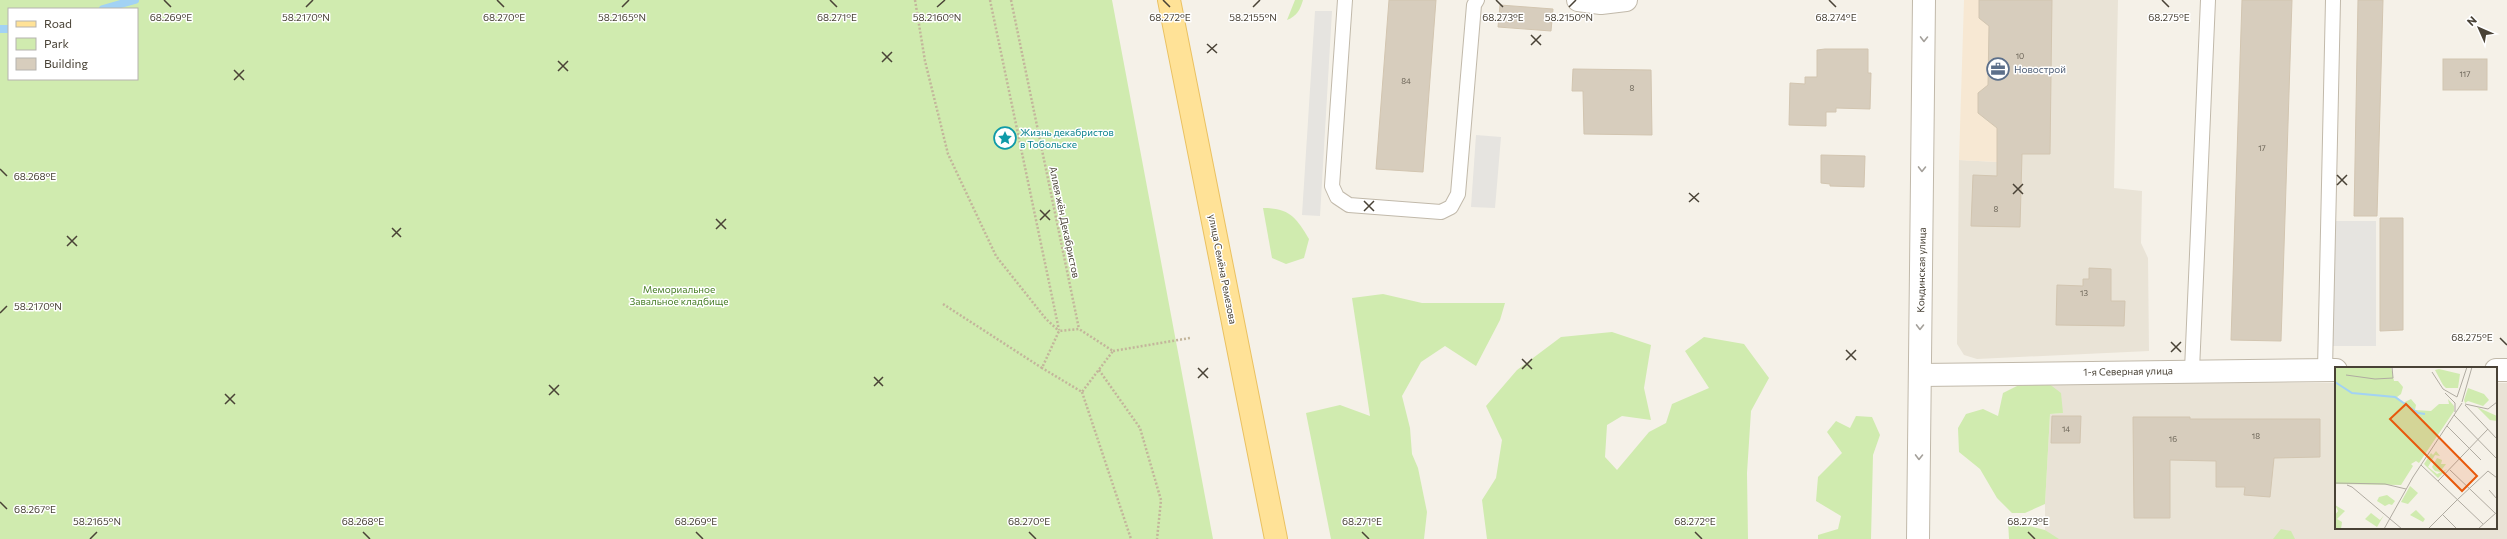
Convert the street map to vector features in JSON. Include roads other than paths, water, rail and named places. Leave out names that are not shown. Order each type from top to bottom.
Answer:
[{"type":"main road","name":"улица Семёна Ремезова","points":[[1169,0],[1276,539]]},
{"type":"street","points":[[1578,0],[1602,2],[1626,0]]},
{"type":"street","name":"Кондинская улица","points":[[1918,539],[1924,0]]},
{"type":"street","name":"1-я Северная улица","points":[[1920,374],[2192,370],[2330,370]]},
{"type":"lane","points":[[1345,0],[1332,186],[1337,197],[1349,205],[1441,212],[1451,207],[1458,194],[1474,5],[1477,0]]},
{"type":"lane","points":[[2192,370],[2208,0]]},
{"type":"lane","points":[[2330,370],[2333,0]]},
{"type":"waterway","points":[[107,8],[135,0]]},
{"type":"waterway","points":[[0,29],[8,29]]},
{"type":"place","name":"Новострой","points":[[1998,69]]},
{"type":"place","name":"Жизнь декабристов в Тобольске","points":[[1005,138]]},
{"type":"park label","name":"Мемориальное Завальное кладбище","points":[[679,294]]}]
